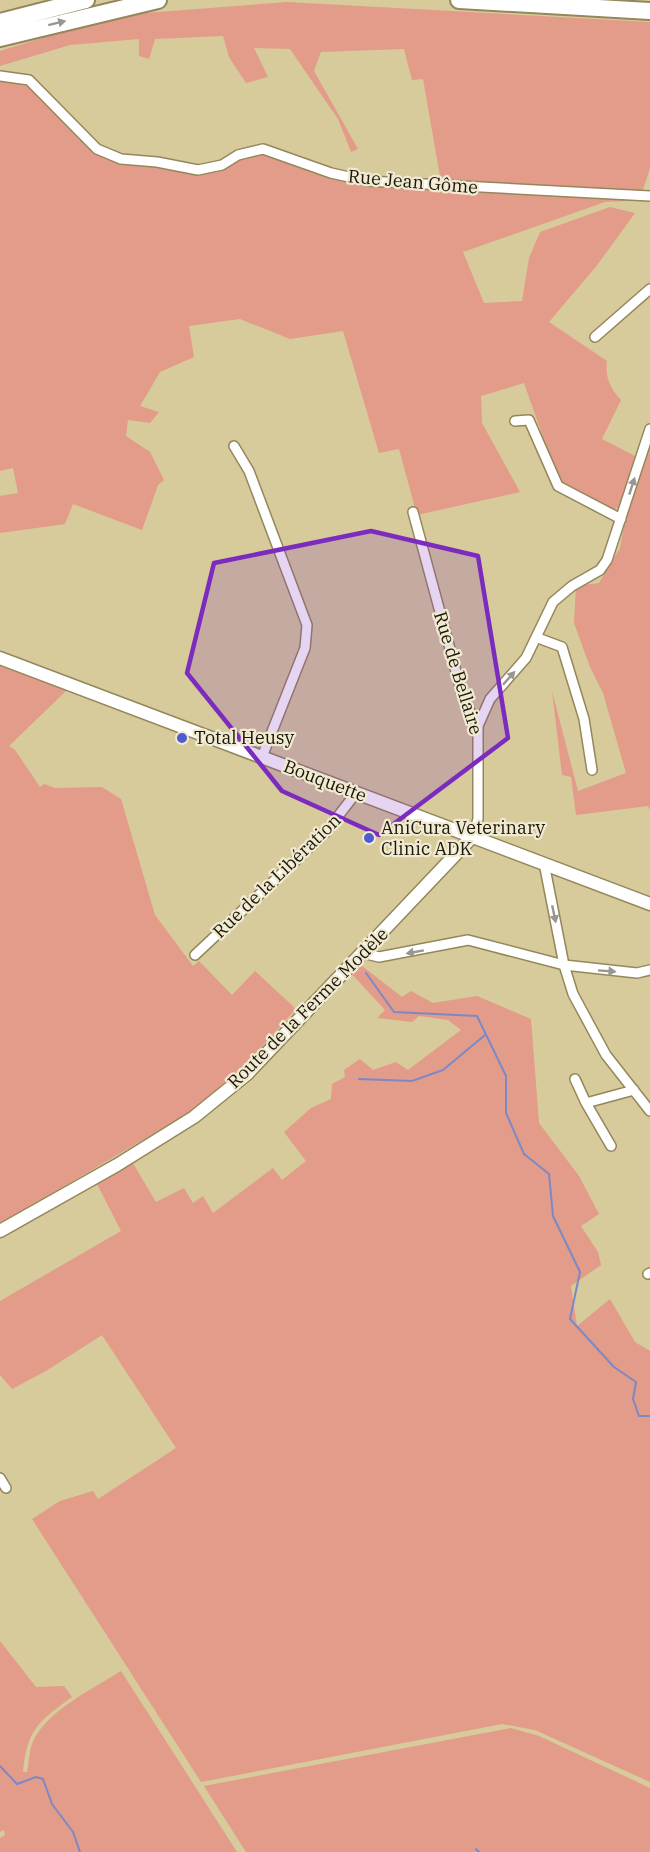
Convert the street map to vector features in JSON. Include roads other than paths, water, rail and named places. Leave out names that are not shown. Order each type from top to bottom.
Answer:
[{"type":"highway","points":[[0,20],[87,0]]},
{"type":"highway","points":[[0,38],[158,0]]},
{"type":"highway","points":[[459,0],[650,10]]},
{"type":"main road","name":"Bouquette","points":[[0,658],[650,904]]},
{"type":"main road","name":"Route de la Ferme Modèle","points":[[0,1231],[117,1165],[194,1117],[246,1074],[473,836]]},
{"type":"street","name":"Rue Jean Gôme","points":[[0,76],[29,80],[97,149],[121,159],[157,162],[198,170],[222,165],[238,155],[263,149],[332,173],[367,181],[650,196]]},
{"type":"street","points":[[595,337],[650,289]]},
{"type":"street","points":[[515,421],[529,420],[558,486],[621,519]]},
{"type":"street","points":[[478,726],[490,699],[526,658],[553,602],[572,586],[600,570],[607,560],[650,429]]},
{"type":"street","points":[[234,446],[249,471],[307,625],[305,648],[262,757]]},
{"type":"street","name":"Rue de Bellaire","points":[[413,512],[464,701],[478,726],[478,819],[473,836]]},
{"type":"street","points":[[537,638],[562,646],[584,719],[592,770]]},
{"type":"street","name":"Rue de la Libération","points":[[195,955],[325,833],[356,793]]},
{"type":"street","points":[[544,863],[564,965],[586,1024],[606,1055],[650,1111]]},
{"type":"street","points":[[362,954],[379,957],[468,940],[564,965],[637,973],[650,970]]},
{"type":"street","points":[[575,1078],[586,1103],[611,1146]]},
{"type":"street","points":[[586,1103],[634,1090]]},
{"type":"street","points":[[0,1478],[6,1488]]},
{"type":"waterway","points":[[366,973],[394,1012],[477,1016],[506,1076],[506,1113],[524,1154],[549,1174],[553,1216],[580,1272],[570,1319],[614,1367],[636,1382],[633,1399],[639,1416],[650,1416]]},
{"type":"waterway","points":[[359,1079],[412,1081],[443,1070],[485,1035]]},
{"type":"waterway","points":[[0,1766],[17,1784],[36,1777],[43,1779],[52,1804],[73,1832],[80,1852]]},
{"type":"waterway","points":[[476,1849],[479,1852]]},
{"type":"place","name":"Total Heusy","points":[[182,738]]},
{"type":"place","name":"AniCura Veterinary Clinic ADK","points":[[369,838]]}]
